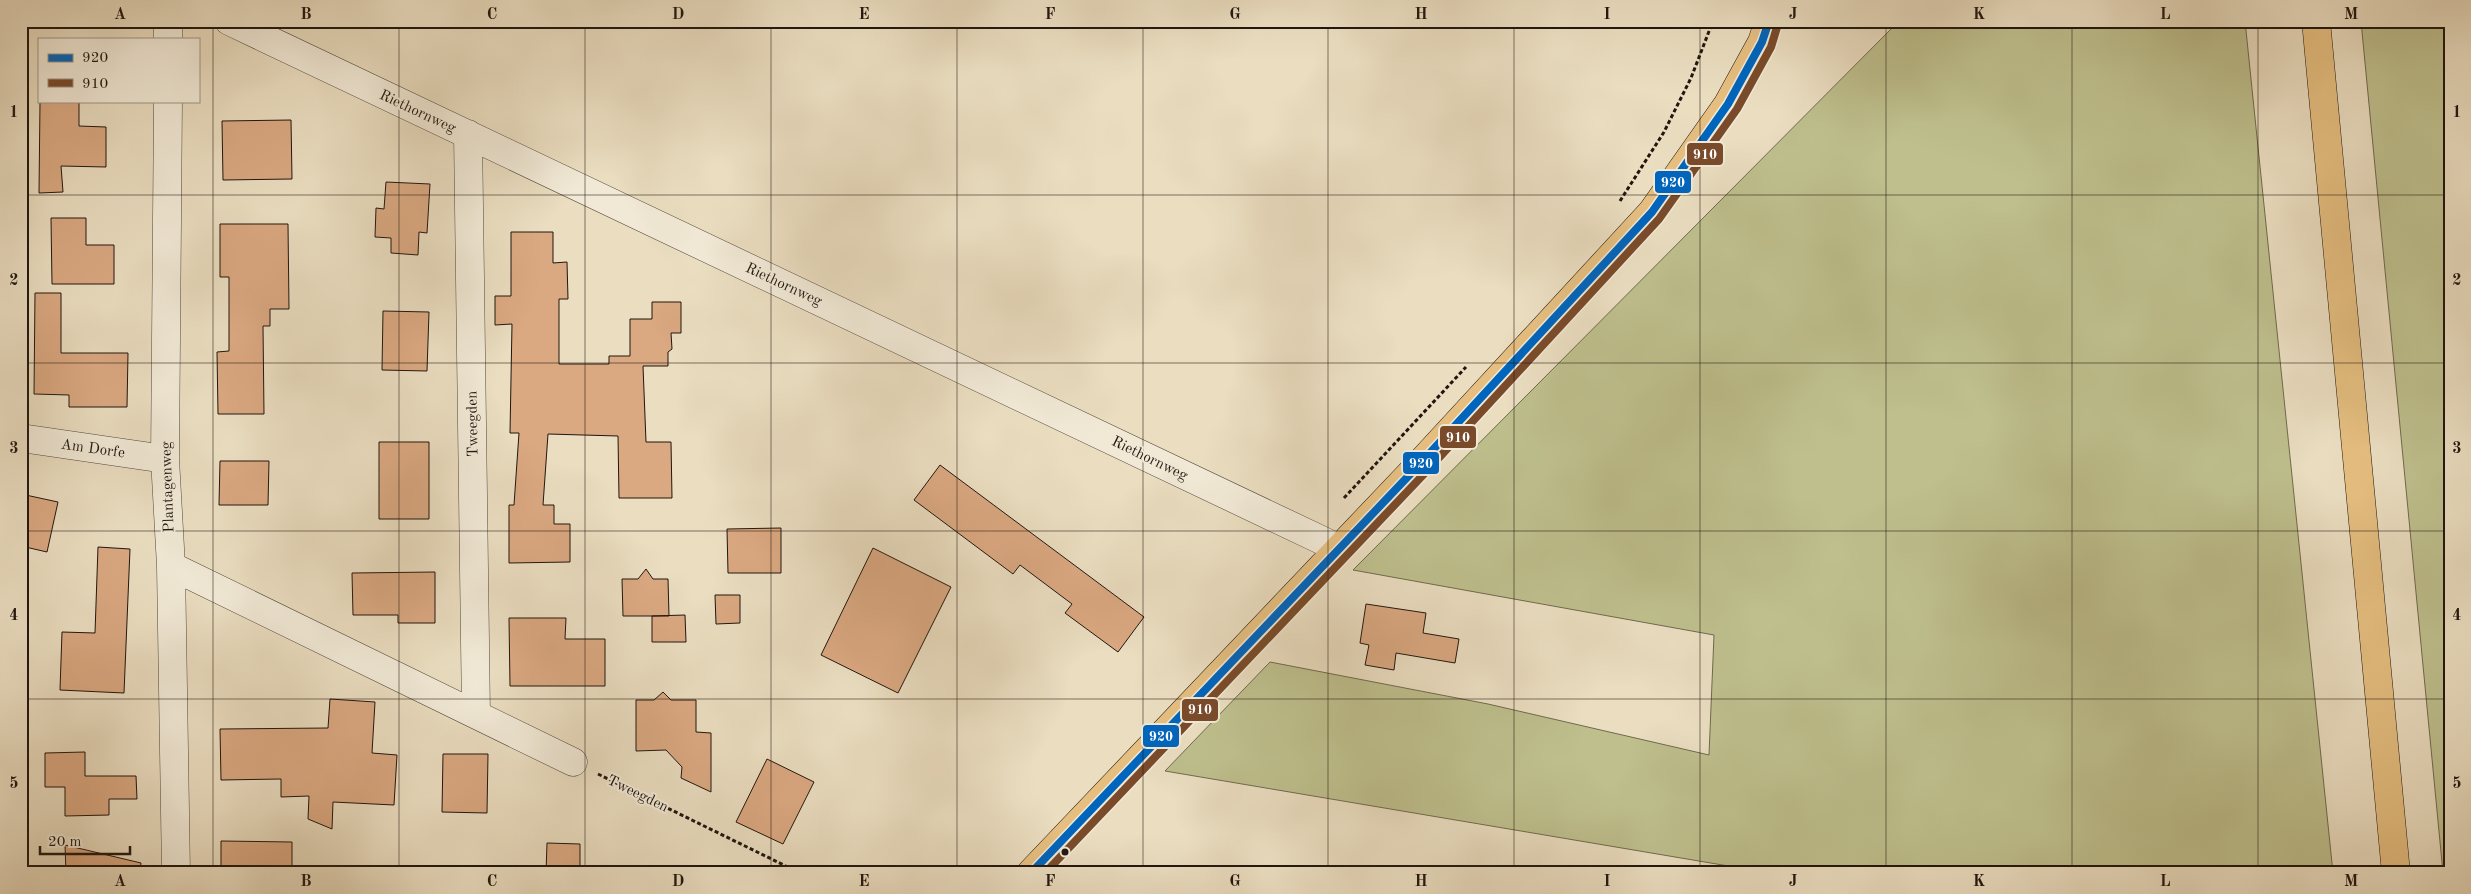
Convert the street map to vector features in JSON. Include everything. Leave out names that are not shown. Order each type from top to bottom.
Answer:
[{"type":"main road","points":[[1031,873],[1417,467],[1652,212],[1728,104],[1762,42],[1769,21]]},
{"type":"main road","points":[[2316,21],[2396,873]]},
{"type":"street","points":[[168,21],[168,38]]},
{"type":"street","name":"Riethornweg","points":[[229,21],[1338,548]]},
{"type":"street","name":"Plantagenweg","points":[[168,102],[165,459],[171,566],[176,873]]},
{"type":"street","name":"Tweegden","points":[[468,134],[476,714]]},
{"type":"street","name":"Am Dorfe","points":[[21,438],[165,459]]},
{"type":"street","points":[[171,566],[573,762]]},
{"type":"path","points":[[1619,202],[1664,132],[1691,78],[1713,21]]},
{"type":"path","points":[[1414,423],[1467,366]]},
{"type":"path","name":"Tweegden","points":[[573,762],[800,873]]},
{"type":"green space","points":[[1899,21],[2245,21],[2333,873],[1770,873],[1165,771],[1270,662],[1488,704],[1709,755],[1714,635],[1353,570]]},
{"type":"green space","points":[[2361,21],[2450,21],[2450,873],[2443,873]]},
{"type":"building","points":[[40,102],[79,102],[79,126],[106,127],[106,167],[61,166],[63,192],[39,193]]},
{"type":"building","points":[[291,120],[292,179],[223,180],[222,121]]},
{"type":"building","points":[[386,182],[430,184],[427,233],[419,232],[418,255],[391,253],[391,238],[375,237],[376,208],[384,209]]},
{"type":"building","points":[[51,218],[86,218],[86,245],[114,245],[114,284],[52,284]]},
{"type":"building","points":[[220,224],[288,224],[289,309],[270,309],[270,326],[263,326],[264,414],[218,414],[217,352],[229,351],[229,277],[220,277]]},
{"type":"building","points":[[511,232],[553,232],[553,263],[567,262],[568,299],[559,299],[559,364],[609,364],[609,356],[630,356],[630,319],[652,319],[652,302],[681,302],[681,333],[671,333],[672,349],[668,352],[668,366],[643,366],[646,442],[671,442],[672,498],[619,498],[618,436],[548,434],[543,505],[554,505],[554,524],[570,524],[570,562],[509,563],[509,505],[514,505],[519,433],[510,433],[512,324],[495,325],[495,296],[511,296]]},
{"type":"building","points":[[35,293],[61,293],[61,353],[128,353],[127,407],[69,407],[69,395],[34,394]]},
{"type":"building","points":[[383,311],[429,312],[427,371],[382,370]]},
{"type":"building","points":[[379,442],[429,442],[429,519],[379,519]]},
{"type":"building","points":[[220,461],[269,461],[268,505],[219,505]]},
{"type":"building","points":[[940,465],[1144,617],[1118,652],[1065,613],[1072,604],[1020,565],[1013,574],[914,500]]},
{"type":"building","points":[[21,494],[58,502],[47,552],[21,546]]},
{"type":"building","points":[[781,528],[781,573],[728,573],[727,529]]},
{"type":"building","points":[[98,547],[130,549],[124,693],[60,690],[62,632],[95,633]]},
{"type":"building","points":[[873,548],[951,587],[898,693],[821,655]]},
{"type":"building","points":[[646,569],[653,579],[668,579],[669,616],[623,616],[622,579],[638,579]]},
{"type":"building","points":[[435,572],[435,623],[398,623],[398,615],[353,615],[352,573]]},
{"type":"building","points":[[715,595],[740,595],[740,623],[716,624]]},
{"type":"building","points":[[1366,604],[1426,613],[1423,633],[1459,639],[1455,663],[1396,653],[1394,670],[1365,665],[1369,645],[1360,643]]},
{"type":"building","points":[[685,615],[686,642],[652,642],[652,616]]},
{"type":"building","points":[[509,618],[566,618],[565,639],[605,639],[605,686],[510,686]]},
{"type":"building","points":[[663,692],[671,700],[696,700],[696,732],[711,733],[711,792],[681,778],[682,767],[666,750],[636,751],[636,700],[654,700]]},
{"type":"building","points":[[330,699],[375,702],[372,753],[397,755],[394,805],[333,802],[332,829],[308,819],[309,796],[281,797],[281,779],[221,780],[220,729],[328,728]]},
{"type":"building","points":[[85,752],[85,776],[136,776],[137,799],[109,799],[109,815],[65,816],[65,787],[45,787],[45,753]]},
{"type":"building","points":[[443,754],[488,754],[487,813],[442,812]]},
{"type":"building","points":[[767,759],[814,782],[783,844],[736,822]]},
{"type":"building","points":[[221,841],[292,842],[292,873],[221,873]]},
{"type":"building","points":[[547,843],[580,844],[580,873],[546,873]]},
{"type":"building","points":[[65,845],[141,863],[140,873],[66,873]]},
{"type":"transit line","name":"920","points":[[1031,873],[1417,467],[1652,212],[1728,104],[1762,42],[1769,21]]},
{"type":"transit line","name":"910","points":[[1045,873],[1424,474],[1659,219],[1737,109],[1771,47],[1778,24]]}]
